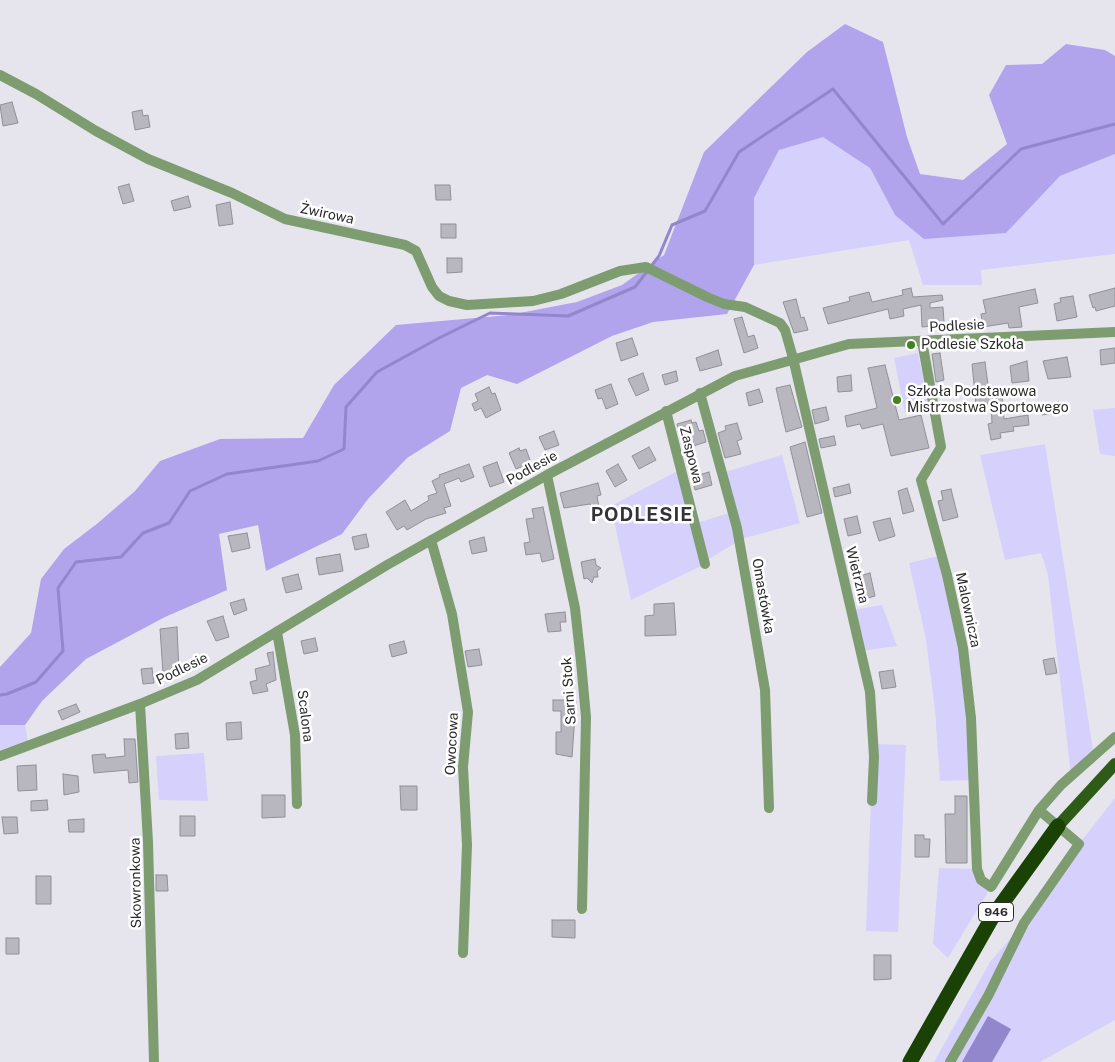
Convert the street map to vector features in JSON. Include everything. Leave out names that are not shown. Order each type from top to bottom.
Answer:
[{"type":"highway","name":"946","points":[[910,1062],[993,916],[1058,826]]},
{"type":"main road","name":"946","points":[[1058,826],[1115,764]]},
{"type":"street","name":"Żwirowa","points":[[0,75],[36,94],[96,132],[148,159],[232,193],[285,219],[405,244],[416,251],[432,287],[439,296],[449,301],[467,304],[533,301],[561,294],[620,271],[650,269]]},
{"type":"street","name":"Wietrzna","points":[[650,269],[707,298],[724,304],[745,307],[780,323],[785,330],[870,692],[874,757],[872,801]]},
{"type":"street","name":"Podlesie","points":[[0,756],[140,704],[197,680],[431,540],[546,475],[735,376],[793,358],[849,344],[1115,332]]},
{"type":"street","name":"Malownicza","points":[[922,341],[941,447],[921,480],[947,575],[963,648],[971,718],[976,869],[981,880],[992,887],[1039,810]]},
{"type":"street","name":"Omastówka","points":[[700,393],[737,528],[765,690],[769,808]]},
{"type":"street","name":"Zaspowa","points":[[666,411],[705,564]]},
{"type":"street","name":"Sarni Stok","points":[[546,475],[575,608],[582,662],[586,717],[582,909]]},
{"type":"street","name":"Owocowa","points":[[431,540],[452,614],[468,712],[463,767],[467,846],[463,953]]},
{"type":"street","name":"Scalona","points":[[277,632],[295,735],[297,804]]},
{"type":"street","name":"Skowronkowa","points":[[140,704],[148,842],[154,1062]]},
{"type":"street","points":[[950,1062],[988,996],[1024,923],[1079,844],[1039,810],[1061,785],[1115,737]]},
{"type":"shaded area","points":[[845,24],[883,42],[907,137],[920,174],[963,180],[1007,144],[989,95],[1006,65],[1042,64],[1066,44],[1105,50],[1115,56],[1115,154],[1060,176],[1006,233],[924,239],[895,215],[870,168],[823,137],[779,150],[754,198],[754,265],[727,314],[653,322],[612,336],[517,384],[487,375],[461,388],[450,431],[407,458],[368,499],[342,534],[266,571],[258,525],[219,534],[227,590],[165,617],[86,659],[42,701],[25,725],[0,725],[0,667],[31,633],[41,579],[64,549],[135,491],[160,461],[220,439],[303,438],[334,385],[396,325],[509,315],[577,302],[622,285],[664,255],[704,152],[807,52]]},
{"type":"shaded area","points":[[823,136],[870,168],[895,215],[1006,233],[1060,176],[1115,154],[1115,254],[981,270],[982,285],[923,285],[909,240],[754,265],[754,198],[779,150]]},
{"type":"shaded area","points":[[918,353],[929,408],[905,413],[894,358]]},
{"type":"shaded area","points":[[1115,408],[1115,456],[1100,454],[1093,410]]},
{"type":"shaded area","points":[[1045,444],[1094,756],[1071,776],[1048,575],[1041,553],[1005,560],[980,455]]},
{"type":"shaded area","points":[[782,455],[800,523],[741,539],[725,472]]},
{"type":"shaded area","points":[[681,469],[705,564],[631,600],[611,506]]},
{"type":"shaded area","points":[[729,513],[737,542],[707,560],[697,523]]},
{"type":"shaded area","points":[[938,556],[963,648],[973,780],[940,781],[935,710],[926,639],[909,563]]},
{"type":"shaded area","points":[[882,605],[897,646],[861,651],[852,610]]},
{"type":"shaded area","points":[[0,725],[25,725],[28,741],[0,750]]},
{"type":"shaded area","points":[[873,744],[906,745],[898,932],[866,931]]},
{"type":"shaded area","points":[[204,753],[208,801],[159,800],[156,756]]},
{"type":"shaded area","points":[[1115,798],[1115,1020],[1040,1062],[934,1062],[990,962],[1024,923],[1079,844]]},
{"type":"shaded area","points":[[939,868],[977,869],[991,887],[948,958],[933,944]]},
{"type":"shaded area","points":[[988,1016],[1011,1029],[992,1062],[962,1062]]},
{"type":"building","points":[[12,102],[18,123],[3,126],[0,105]]},
{"type":"building","points":[[142,110],[143,116],[148,115],[150,127],[135,130],[132,112]]},
{"type":"building","points":[[129,184],[134,201],[123,204],[118,187]]},
{"type":"building","points":[[435,185],[450,185],[451,200],[436,200]]},
{"type":"building","points":[[188,196],[191,207],[174,211],[171,201]]},
{"type":"building","points":[[230,202],[233,224],[219,226],[216,205]]},
{"type":"building","points":[[441,224],[456,224],[456,238],[441,238]]},
{"type":"building","points":[[447,258],[462,258],[462,272],[447,273]]},
{"type":"building","points":[[911,288],[913,297],[942,295],[943,300],[930,303],[930,308],[943,307],[944,322],[931,323],[931,326],[922,327],[921,305],[903,309],[904,316],[890,319],[888,309],[828,324],[823,308],[850,301],[849,297],[869,292],[872,302],[903,295],[902,290]]},
{"type":"building","points":[[1115,288],[1115,306],[1096,311],[1095,307],[1093,308],[1089,295]]},
{"type":"building","points":[[1035,289],[1038,303],[1019,307],[1022,327],[1009,328],[1008,323],[983,327],[981,314],[986,313],[983,300]]},
{"type":"building","points":[[1073,296],[1077,317],[1057,321],[1054,304],[1061,302],[1060,298]]},
{"type":"building","points":[[796,299],[801,318],[804,317],[808,330],[794,333],[783,302]]},
{"type":"building","points":[[742,317],[748,337],[754,335],[758,348],[744,353],[734,319]]},
{"type":"building","points":[[632,338],[638,355],[621,361],[616,343]]},
{"type":"building","points":[[1115,348],[1115,363],[1101,365],[1100,350]]},
{"type":"building","points":[[718,350],[722,365],[700,371],[696,358]]},
{"type":"building","points":[[940,353],[944,380],[936,382],[932,354]]},
{"type":"building","points":[[1067,357],[1071,377],[1048,379],[1043,361]]},
{"type":"building","points":[[1027,361],[1029,381],[1012,383],[1010,366]]},
{"type":"building","points":[[985,362],[989,392],[1002,391],[1004,419],[1028,415],[1029,425],[1013,427],[1014,431],[1000,433],[1001,438],[991,440],[988,424],[992,423],[991,404],[976,405],[972,364]]},
{"type":"building","points":[[885,365],[899,420],[921,415],[929,448],[891,456],[883,424],[862,429],[860,424],[847,427],[845,416],[877,408],[868,368]]},
{"type":"building","points":[[676,371],[678,381],[665,385],[662,375]]},
{"type":"building","points":[[643,373],[649,390],[636,396],[628,379]]},
{"type":"building","points":[[851,375],[852,391],[838,392],[837,377]]},
{"type":"building","points":[[611,384],[618,404],[606,409],[602,398],[598,399],[595,390]]},
{"type":"building","points":[[790,385],[802,427],[786,432],[776,388]]},
{"type":"building","points":[[489,387],[492,394],[495,393],[501,410],[486,418],[481,408],[475,411],[472,404],[478,401],[475,394]]},
{"type":"building","points":[[759,389],[763,402],[749,406],[746,393]]},
{"type":"building","points":[[1059,402],[1061,412],[1042,415],[1041,405]]},
{"type":"building","points":[[826,407],[829,420],[815,424],[812,410]]},
{"type":"building","points":[[691,420],[692,423],[696,422],[699,431],[703,430],[706,442],[684,449],[677,424]]},
{"type":"building","points":[[737,423],[742,439],[737,441],[741,454],[725,458],[718,433],[726,430],[725,426]]},
{"type":"building","points":[[554,431],[559,445],[545,450],[539,437]]},
{"type":"building","points":[[834,436],[836,445],[821,448],[819,439]]},
{"type":"building","points":[[805,442],[822,513],[807,517],[790,447]]},
{"type":"building","points":[[649,447],[656,460],[639,469],[632,456]]},
{"type":"building","points":[[519,448],[520,451],[526,449],[530,460],[525,462],[526,465],[516,469],[509,453]]},
{"type":"building","points":[[497,462],[504,482],[490,487],[483,467]]},
{"type":"building","points":[[469,464],[474,477],[461,482],[459,478],[444,484],[451,506],[444,508],[446,513],[426,519],[407,530],[404,526],[397,530],[386,512],[405,500],[411,511],[429,500],[428,496],[437,493],[432,481],[440,477],[439,475]]},
{"type":"building","points":[[618,464],[627,480],[615,487],[606,471]]},
{"type":"building","points":[[709,472],[712,485],[695,490],[692,477]]},
{"type":"building","points":[[598,483],[601,495],[597,496],[599,507],[592,509],[590,504],[564,508],[560,493]]},
{"type":"building","points":[[849,484],[851,493],[835,497],[833,488]]},
{"type":"building","points":[[907,488],[914,511],[903,514],[898,491]]},
{"type":"building","points":[[951,489],[958,517],[943,521],[938,501],[943,500],[941,491]]},
{"type":"building","points":[[543,507],[554,559],[542,562],[540,553],[526,555],[524,543],[530,542],[526,519],[534,518],[532,509]]},
{"type":"building","points":[[857,516],[861,533],[848,536],[844,519]]},
{"type":"building","points":[[890,518],[895,536],[879,541],[873,522]]},
{"type":"building","points":[[247,533],[250,548],[232,552],[228,536]]},
{"type":"building","points":[[366,534],[369,547],[355,550],[352,537]]},
{"type":"building","points":[[484,537],[487,551],[472,554],[469,541]]},
{"type":"building","points":[[340,554],[343,571],[319,575],[316,558]]},
{"type":"building","points":[[595,559],[596,565],[601,568],[597,571],[598,577],[594,577],[592,583],[587,578],[584,579],[581,562]]},
{"type":"building","points":[[870,573],[875,596],[865,599],[859,576]]},
{"type":"building","points":[[298,574],[302,589],[286,593],[282,578]]},
{"type":"building","points":[[244,599],[247,610],[234,615],[230,603]]},
{"type":"building","points":[[674,603],[676,635],[645,636],[645,616],[654,615],[654,604]]},
{"type":"building","points":[[565,612],[566,622],[560,622],[561,631],[548,632],[545,614]]},
{"type":"building","points":[[223,616],[229,637],[216,641],[207,621]]},
{"type":"building","points":[[177,627],[179,672],[163,673],[160,629]]},
{"type":"building","points":[[315,638],[318,651],[304,654],[301,641]]},
{"type":"building","points":[[404,641],[407,653],[392,657],[389,645]]},
{"type":"building","points":[[479,649],[482,665],[468,667],[465,651]]},
{"type":"building","points":[[273,652],[276,680],[266,684],[268,691],[253,694],[250,682],[257,680],[255,669],[270,665],[267,653]]},
{"type":"building","points":[[1054,658],[1057,673],[1046,675],[1043,660]]},
{"type":"building","points":[[152,668],[154,683],[143,684],[141,669]]},
{"type":"building","points":[[893,670],[896,687],[882,689],[879,672]]},
{"type":"building","points":[[553,700],[576,700],[572,757],[556,754],[556,732],[561,732],[561,711],[553,711]]},
{"type":"building","points":[[76,704],[80,712],[62,720],[58,711]]},
{"type":"building","points":[[241,722],[242,739],[227,740],[226,723]]},
{"type":"building","points":[[188,733],[189,748],[176,749],[175,734]]},
{"type":"building","points":[[124,739],[135,739],[138,782],[129,783],[128,770],[94,773],[92,755],[105,754],[106,758],[125,756]]},
{"type":"building","points":[[36,765],[37,790],[18,791],[17,766]]},
{"type":"building","points":[[63,774],[78,776],[79,792],[64,795]]},
{"type":"building","points":[[400,786],[417,786],[417,810],[401,810]]},
{"type":"building","points":[[262,795],[285,795],[285,817],[262,818]]},
{"type":"building","points":[[955,796],[967,796],[967,863],[946,863],[945,814],[955,814]]},
{"type":"building","points":[[47,800],[48,810],[31,811],[31,801]]},
{"type":"building","points":[[180,816],[195,816],[195,836],[180,836]]},
{"type":"building","points":[[2,817],[17,817],[18,833],[4,834]]},
{"type":"building","points":[[84,819],[84,832],[69,832],[68,820]]},
{"type":"building","points":[[915,835],[924,835],[924,839],[930,839],[929,857],[915,857]]},
{"type":"building","points":[[156,875],[167,875],[168,891],[156,891]]},
{"type":"building","points":[[36,876],[51,876],[51,904],[36,904]]},
{"type":"building","points":[[552,920],[575,920],[575,938],[552,937]]},
{"type":"building","points":[[6,938],[19,938],[19,954],[6,954]]},
{"type":"building","points":[[874,955],[891,955],[891,979],[874,980]]},
{"type":"waterway","points":[[0,695],[36,682],[63,651],[58,588],[76,562],[121,557],[143,533],[169,523],[190,491],[227,474],[318,461],[344,449],[346,407],[377,372],[439,338],[490,313],[568,316],[635,287],[659,256],[672,225],[705,211],[739,152],[833,89],[943,224],[1021,149],[1115,124]]},
{"type":"place","name":"Podlesie Szkoła","points":[[911,345]]},
{"type":"place","name":"Szkoła Podstawowa Mistrzostwa Sportowego","points":[[897,400]]},
{"type":"district","name":"PODLESIE","points":[[642,515]]}]
